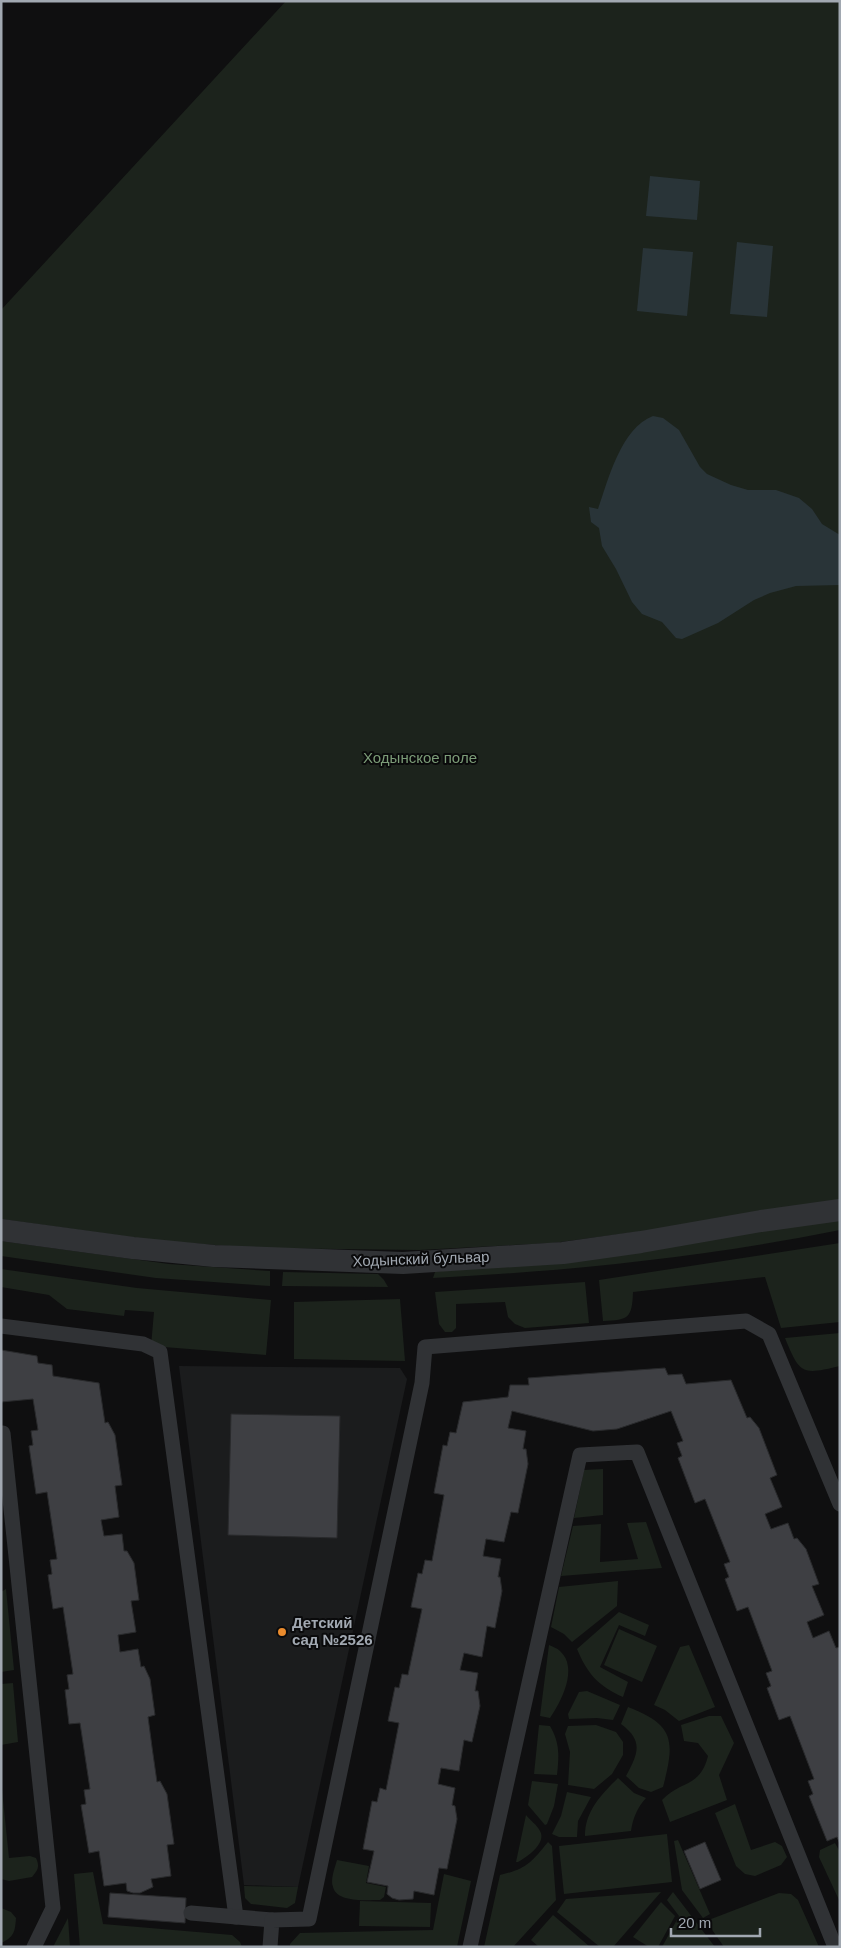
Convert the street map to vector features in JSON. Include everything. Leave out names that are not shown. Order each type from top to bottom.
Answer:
[{"type":"street","name":"Ходынский бульвар","points":[[1,1230],[133,1248],[214,1256],[403,1263],[563,1253],[840,1210]]},
{"type":"lane","points":[[192,1913],[272,1920],[309,1919],[422,1383],[426,1347],[746,1321],[769,1334],[840,1504]]},
{"type":"lane","points":[[1,1326],[143,1344],[160,1352],[236,1917]]},
{"type":"lane","points":[[3,1433],[53,1908],[34,1947]]},
{"type":"lane","points":[[470,1947],[580,1455],[637,1452],[834,1947]]},
{"type":"lane","points":[[270,1947],[272,1920]]},
{"type":"shaded area","points":[[650,176],[700,181],[697,220],[646,216]]},
{"type":"shaded area","points":[[737,242],[773,246],[767,317],[730,314]]},
{"type":"shaded area","points":[[643,248],[693,252],[687,316],[637,311]]},
{"type":"shaded area","points":[[653,416],[663,418],[679,430],[700,467],[707,474],[731,485],[748,490],[776,490],[799,498],[812,509],[822,524],[840,535],[840,585],[796,586],[770,593],[754,600],[718,623],[682,639],[676,638],[662,622],[642,614],[632,602],[602,546],[599,528],[591,522],[589,507],[598,509],[611,470],[624,443],[642,422]]},
{"type":"shaded area","name":"Детский сад №2526","points":[[179,1366],[400,1368],[407,1379],[298,1887],[244,1885]]},
{"type":"green space","name":"Ходынское поле","points":[[286,1],[840,1],[840,1205],[553,1243],[419,1250],[253,1248],[152,1240],[1,1219],[1,310]]},
{"type":"green space","points":[[840,1217],[840,1230],[739,1248],[586,1267],[433,1278],[435,1272]]},
{"type":"green space","points":[[1,1241],[169,1264],[270,1271],[270,1286],[156,1278],[1,1256]]},
{"type":"green space","points":[[840,1243],[840,1322],[781,1328],[765,1277],[633,1292],[632,1307],[627,1316],[619,1320],[603,1321],[599,1280]]},
{"type":"green space","points":[[1,1269],[137,1288],[271,1300],[266,1355],[151,1346],[154,1312],[125,1310],[124,1316],[67,1309],[49,1295],[1,1287]]},
{"type":"green space","points":[[283,1272],[378,1274],[388,1287],[282,1286]]},
{"type":"green space","points":[[585,1282],[589,1323],[525,1328],[515,1324],[508,1317],[505,1302],[456,1304],[456,1328],[452,1332],[445,1332],[439,1324],[435,1292]]},
{"type":"green space","points":[[400,1299],[405,1361],[294,1359],[294,1302]]},
{"type":"green space","points":[[840,1333],[840,1366],[817,1371],[804,1369],[799,1365],[785,1338]]},
{"type":"green space","points":[[603,1469],[603,1515],[574,1518],[584,1470]]},
{"type":"green space","points":[[646,1522],[662,1568],[561,1576],[573,1526],[601,1524],[600,1562],[638,1559],[627,1523]]},
{"type":"green space","points":[[618,1581],[617,1606],[572,1642],[564,1634],[551,1627],[559,1587]]},
{"type":"green space","points":[[6,1589],[14,1670],[1,1672],[1,1592]]},
{"type":"green space","points":[[619,1612],[649,1625],[645,1636],[619,1625],[600,1667],[628,1682],[623,1697],[614,1693],[594,1678],[577,1649]]},
{"type":"green space","points":[[619,1629],[657,1646],[642,1682],[604,1665]]},
{"type":"green space","points":[[549,1645],[560,1651],[568,1666],[568,1675],[563,1694],[550,1718],[540,1716]]},
{"type":"green space","points":[[689,1645],[715,1707],[679,1721],[665,1710],[654,1705],[680,1647]]},
{"type":"green space","points":[[13,1683],[18,1742],[1,1745],[1,1684]]},
{"type":"green space","points":[[587,1691],[620,1705],[613,1720],[597,1718],[569,1719],[568,1714],[579,1692]]},
{"type":"green space","points":[[628,1707],[655,1721],[668,1736],[670,1746],[669,1758],[663,1787],[651,1792],[639,1788],[626,1776],[634,1761],[637,1748],[633,1736],[621,1724]]},
{"type":"green space","points":[[709,1716],[721,1716],[734,1743],[719,1775],[727,1800],[670,1822],[662,1800],[676,1789],[695,1779],[705,1766],[708,1756],[698,1743],[684,1741],[681,1725]]},
{"type":"green space","points":[[539,1725],[550,1726],[556,1738],[558,1756],[557,1775],[534,1774]]},
{"type":"green space","points":[[596,1725],[616,1732],[623,1742],[623,1755],[612,1774],[594,1789],[568,1785],[570,1752],[565,1734],[568,1726]]},
{"type":"green space","points":[[618,1778],[634,1793],[646,1798],[636,1813],[631,1831],[585,1836],[591,1811],[600,1797]]},
{"type":"green space","points":[[1,1780],[9,1858],[30,1856],[36,1858],[38,1868],[32,1877],[9,1881],[1,1879]]},
{"type":"green space","points":[[532,1781],[558,1784],[554,1806],[545,1825],[528,1805]]},
{"type":"green space","points":[[567,1792],[591,1797],[578,1821],[577,1837],[559,1837],[552,1834],[561,1816]]},
{"type":"green space","points":[[735,1804],[751,1850],[775,1842],[782,1846],[787,1857],[781,1865],[755,1876],[745,1874],[736,1866],[715,1813]]},
{"type":"green space","points":[[526,1815],[540,1831],[541,1840],[531,1853],[516,1862]]},
{"type":"green space","points":[[667,1834],[672,1882],[564,1894],[559,1846]]},
{"type":"green space","points":[[678,1840],[710,1914],[703,1918],[682,1890],[674,1841]]},
{"type":"green space","points":[[548,1842],[552,1846],[556,1900],[513,1947],[484,1947],[500,1875],[527,1864]]},
{"type":"green space","points":[[835,1843],[840,1852],[840,1902],[819,1857],[820,1850]]},
{"type":"green space","points":[[337,1860],[369,1866],[366,1883],[386,1887],[384,1897],[380,1900],[353,1900],[340,1896],[332,1884]]},
{"type":"green space","points":[[93,1872],[103,1924],[232,1935],[240,1942],[242,1947],[80,1947],[74,1874]]},
{"type":"green space","points":[[444,1874],[471,1881],[457,1947],[290,1947],[290,1944],[300,1933],[433,1930]]},
{"type":"green space","points":[[244,1886],[298,1887],[295,1903],[287,1908],[251,1904],[245,1898]]},
{"type":"green space","points":[[661,1892],[613,1947],[600,1947],[557,1912],[566,1899]]},
{"type":"green space","points":[[673,1892],[715,1947],[662,1947],[679,1916],[667,1900]]},
{"type":"green space","points":[[779,1893],[791,1894],[798,1900],[819,1947],[724,1947],[706,1921]]},
{"type":"green space","points":[[360,1901],[431,1903],[430,1927],[359,1926]]},
{"type":"green space","points":[[661,1902],[675,1916],[658,1947],[649,1947],[633,1937]]},
{"type":"green space","points":[[1,1908],[11,1912],[16,1918],[13,1933],[9,1939],[1,1943]]},
{"type":"green space","points":[[553,1915],[590,1947],[539,1947],[531,1940]]},
{"type":"green space","points":[[68,1918],[70,1947],[53,1947]]},
{"type":"building","points":[[1,1350],[37,1356],[38,1363],[52,1365],[53,1376],[99,1383],[105,1423],[108,1422],[115,1435],[122,1485],[115,1486],[119,1517],[101,1520],[104,1536],[122,1534],[124,1551],[127,1551],[134,1563],[139,1600],[131,1601],[136,1632],[118,1635],[120,1652],[138,1649],[141,1667],[144,1666],[150,1679],[155,1715],[148,1717],[157,1782],[160,1781],[167,1794],[174,1844],[167,1845],[171,1876],[151,1879],[153,1887],[140,1893],[127,1891],[126,1883],[104,1886],[99,1851],[89,1853],[81,1805],[86,1804],[84,1790],[90,1789],[80,1723],[69,1724],[65,1690],[69,1689],[67,1675],[73,1674],[63,1607],[53,1609],[48,1575],[52,1574],[50,1560],[57,1559],[47,1492],[36,1494],[29,1446],[33,1445],[31,1431],[38,1430],[33,1399],[1,1402]]},
{"type":"building","points":[[665,1368],[668,1375],[682,1374],[686,1384],[731,1380],[747,1418],[750,1417],[759,1428],[777,1475],[770,1478],[782,1507],[765,1514],[771,1529],[788,1523],[794,1539],[797,1538],[806,1549],[819,1584],[812,1586],[824,1615],[807,1622],[813,1638],[829,1631],[836,1648],[840,1647],[840,1844],[837,1837],[827,1841],[809,1796],[813,1794],[808,1781],[814,1779],[790,1716],[779,1720],[767,1688],[771,1686],[766,1673],[772,1671],[748,1607],[737,1611],[725,1579],[729,1577],[724,1564],[730,1562],[705,1499],[695,1503],[678,1458],[682,1456],[677,1443],[683,1441],[671,1411],[617,1429],[593,1431],[512,1411],[508,1428],[526,1431],[523,1449],[526,1449],[528,1464],[518,1513],[511,1512],[504,1542],[486,1539],[483,1556],[501,1559],[498,1577],[500,1577],[502,1591],[495,1628],[487,1626],[482,1657],[464,1653],[460,1670],[478,1673],[475,1691],[478,1691],[480,1706],[472,1742],[464,1740],[459,1771],[441,1768],[438,1784],[455,1788],[452,1805],[455,1806],[457,1819],[447,1869],[439,1868],[434,1895],[414,1891],[413,1899],[399,1900],[392,1898],[387,1894],[388,1886],[367,1882],[374,1851],[363,1849],[372,1801],[377,1802],[380,1788],[386,1790],[399,1723],[388,1721],[395,1687],[399,1688],[402,1674],[408,1675],[422,1609],[411,1607],[418,1573],[422,1574],[425,1560],[432,1561],[444,1495],[434,1493],[443,1445],[447,1446],[450,1432],[456,1433],[463,1402],[508,1397],[510,1385],[529,1385],[528,1378]]},
{"type":"building","points":[[231,1414],[340,1416],[337,1538],[228,1535]]},
{"type":"building","points":[[705,1842],[721,1880],[700,1889],[684,1851]]},
{"type":"building","points":[[110,1893],[186,1898],[185,1923],[108,1917]]},
{"type":"place","name":"Детский сад №2526","points":[[282,1632]]}]
